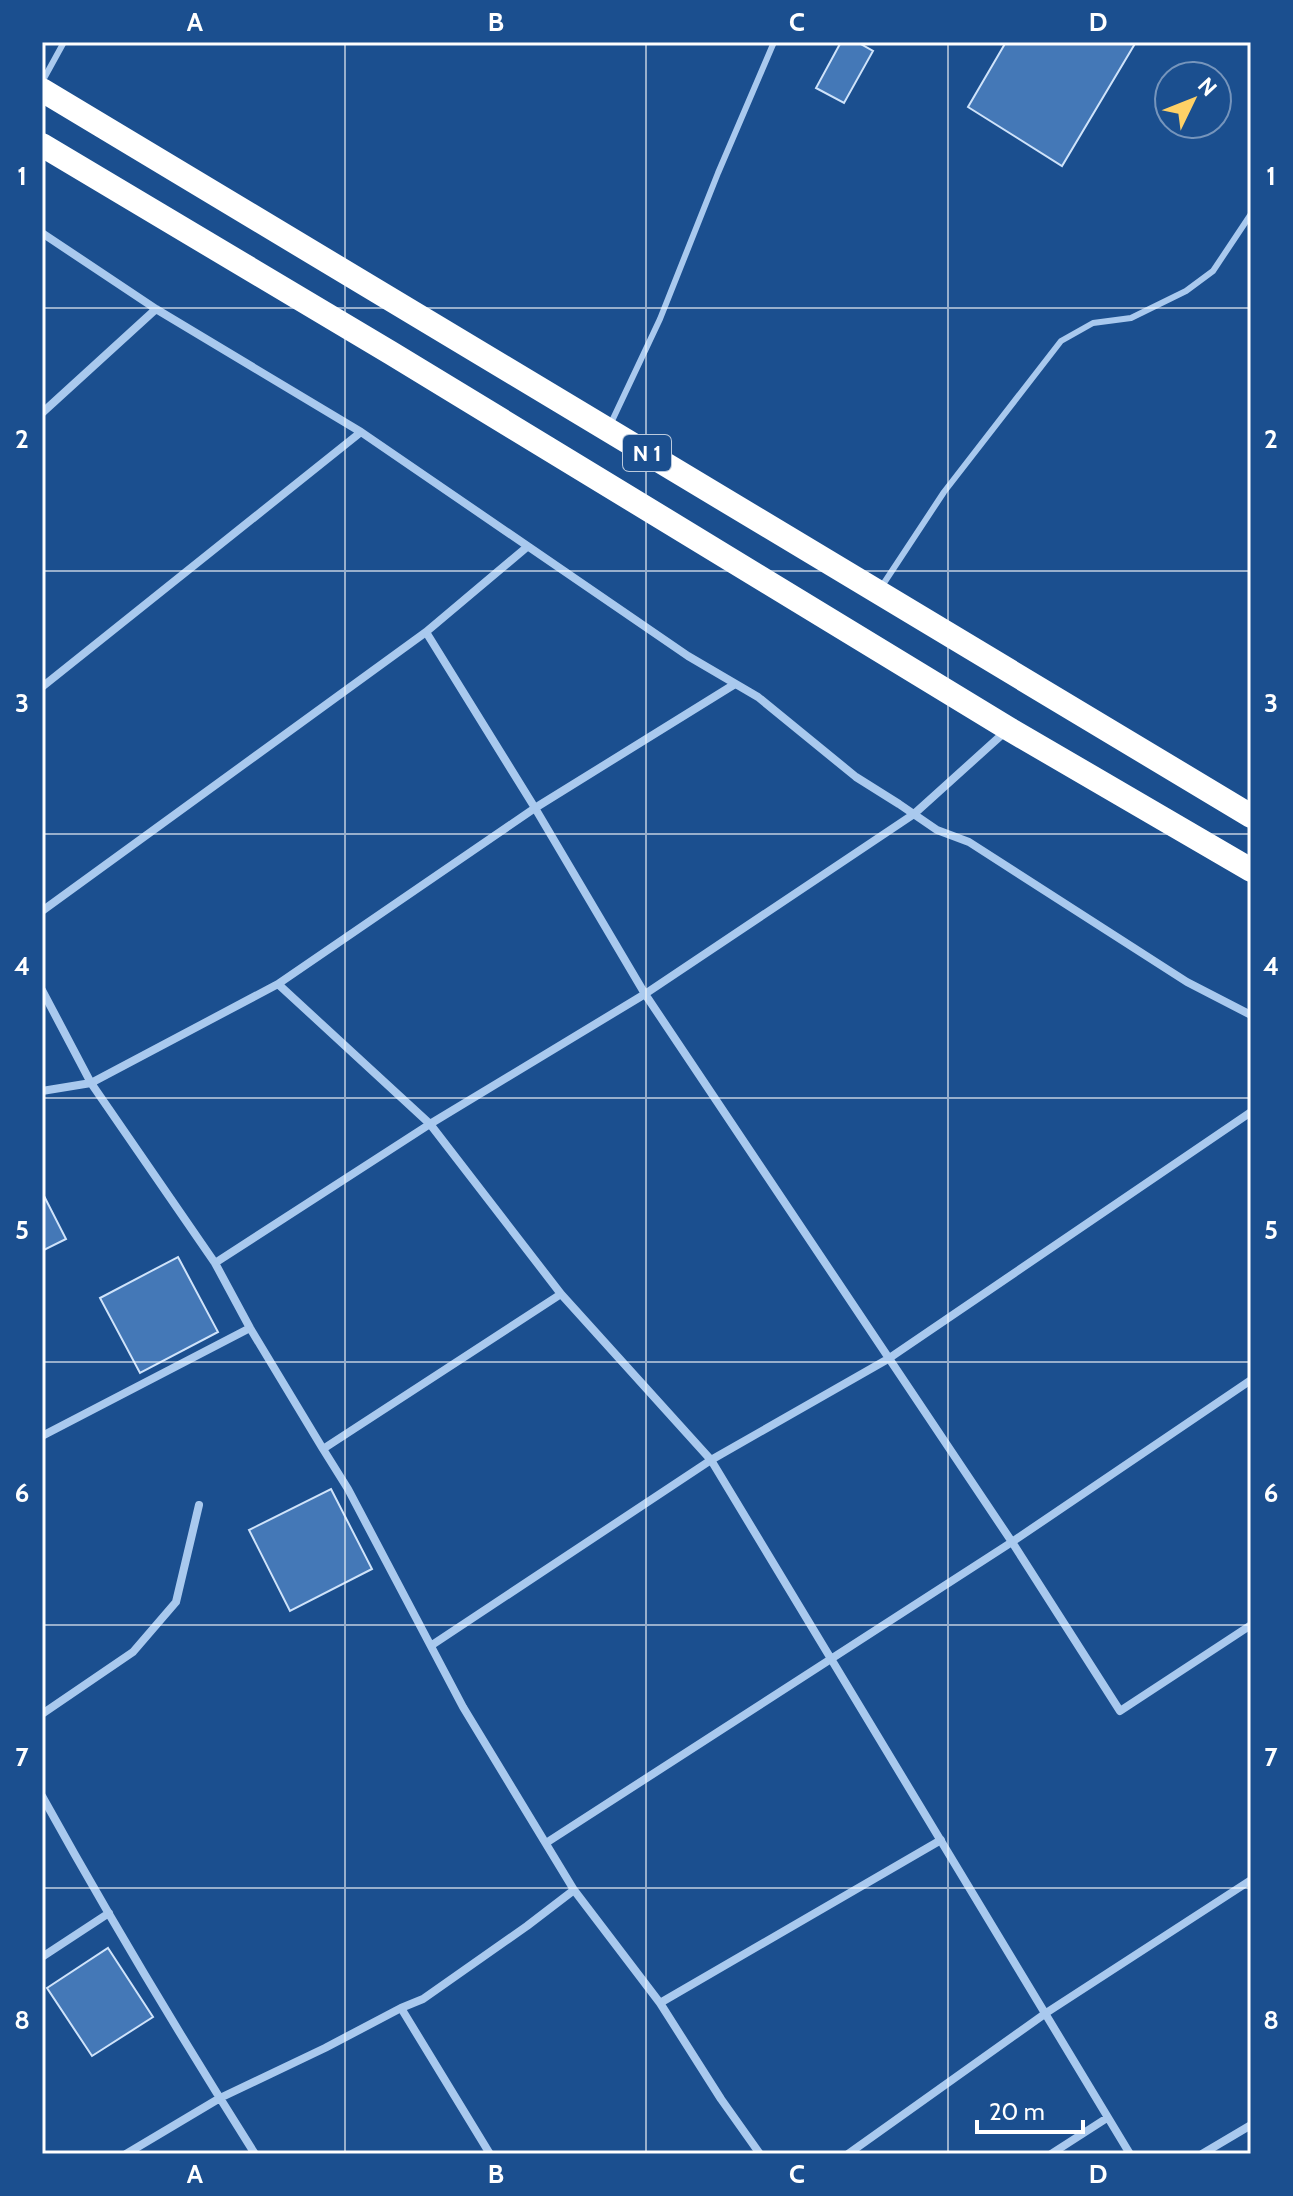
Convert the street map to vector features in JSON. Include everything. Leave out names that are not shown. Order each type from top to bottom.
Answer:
[{"type":"highway","name":"N 1","points":[[42,90],[1251,816]]},
{"type":"highway","name":"N 1","points":[[42,145],[1009,729],[1251,870]]},
{"type":"street","points":[[42,233],[156,309],[361,432],[688,656],[781,714],[856,777],[937,830],[969,842],[1187,982],[1251,1015]]},
{"type":"street","points":[[42,413],[156,309]]},
{"type":"street","points":[[42,687],[361,432]]},
{"type":"street","points":[[42,911],[426,632],[527,547]]},
{"type":"street","points":[[426,632],[645,994],[1012,1542],[1120,1711],[1251,1625]]},
{"type":"street","points":[[42,1091],[91,1083],[278,984],[535,808],[735,684]]},
{"type":"street","points":[[215,1263],[430,1124],[645,994],[914,814],[1009,729]]},
{"type":"street","points":[[278,984],[430,1124],[561,1294],[711,1460],[1130,2154]]},
{"type":"street","points":[[42,990],[91,1083],[215,1263],[250,1328],[348,1489],[463,1707],[574,1890],[660,2003],[760,2154]]},
{"type":"street","points":[[432,1645],[711,1460],[888,1359],[1251,1112]]},
{"type":"street","points":[[323,1449],[561,1294]]},
{"type":"street","points":[[42,1436],[250,1328]]},
{"type":"street","points":[[546,1843],[1012,1542],[1251,1380]]},
{"type":"street","points":[[42,1714],[133,1652],[176,1602],[199,1505]]},
{"type":"street","points":[[42,1796],[255,2154]]},
{"type":"street","points":[[660,2003],[941,1840]]},
{"type":"street","points":[[848,2154],[1046,2013],[1251,1880]]},
{"type":"street","points":[[126,2154],[220,2098],[423,1999],[574,1890]]},
{"type":"street","points":[[42,1957],[109,1913]]},
{"type":"street","points":[[401,2008],[490,2154]]},
{"type":"street","points":[[1051,2154],[1107,2118]]},
{"type":"street","points":[[1202,2154],[1251,2125]]},
{"type":"lane","points":[[42,82],[64,42]]},
{"type":"lane","points":[[608,430],[660,319],[774,42]]},
{"type":"lane","points":[[878,592],[944,492],[1061,341],[1093,323],[1131,318],[1186,291],[1213,271],[1251,214]]},
{"type":"building","points":[[841,42],[857,42],[873,51],[844,103],[816,88]]},
{"type":"building","points":[[1006,42],[1136,42],[1062,166],[968,107]]},
{"type":"building","points":[[42,1192],[66,1239],[42,1251]]},
{"type":"building","points":[[178,1257],[218,1332],[140,1373],[100,1298]]},
{"type":"building","points":[[331,1489],[372,1569],[290,1611],[249,1530]]},
{"type":"building","points":[[108,1948],[153,2017],[92,2056],[47,1988]]}]
